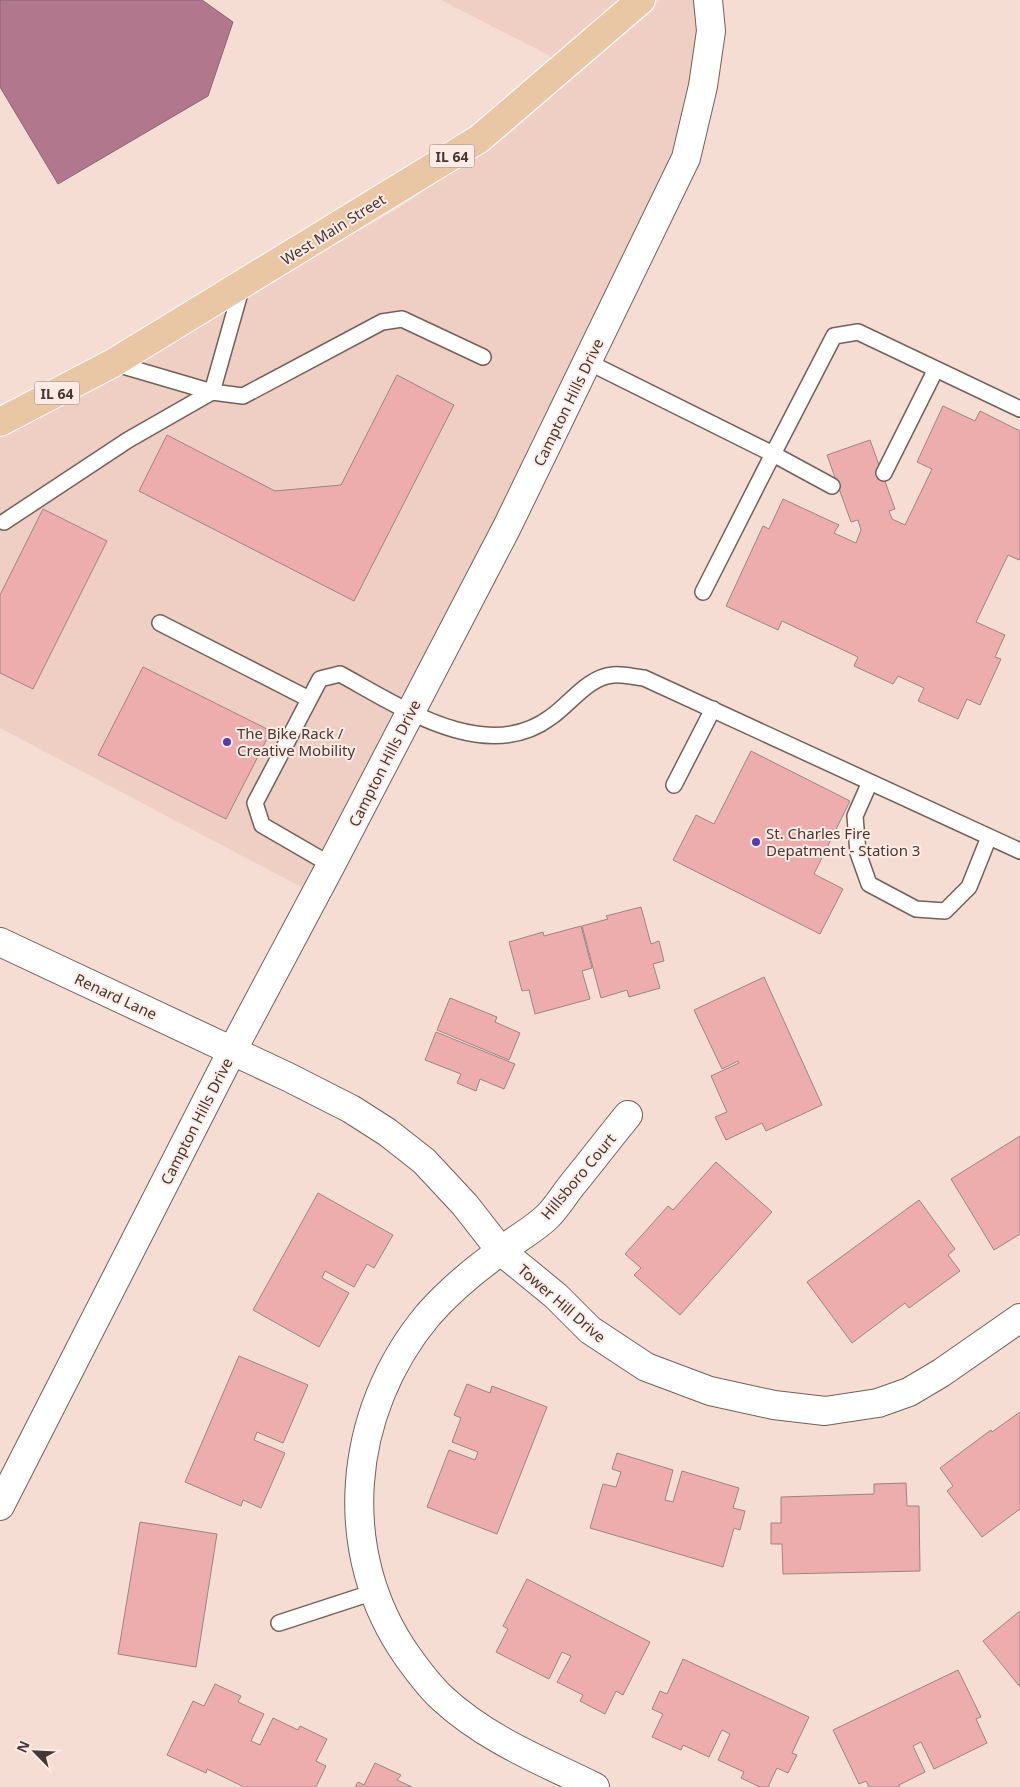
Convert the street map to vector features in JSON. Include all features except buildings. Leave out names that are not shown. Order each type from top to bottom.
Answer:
[{"type":"main road","name":"West Main Street","points":[[0,422],[113,364],[479,139],[641,0]]},
{"type":"street","name":"Campton Hills Drive","points":[[0,1506],[232,1050],[332,864],[507,527],[686,158],[704,86],[711,31],[708,0]]},
{"type":"street","name":"Renard Lane","points":[[0,942],[232,1050]]},
{"type":"street","name":"Tower Hill Drive","points":[[232,1050],[351,1109],[387,1132],[424,1161],[465,1205],[501,1250],[556,1296],[590,1330],[646,1367],[710,1391],[774,1406],[825,1411],[878,1403],[909,1392],[942,1373],[1020,1318]]},
{"type":"street","name":"Hillsboro Court","points":[[595,1787],[501,1742],[472,1723],[441,1697],[387,1625],[365,1564],[359,1530],[358,1502],[360,1469],[374,1408],[397,1362],[428,1315],[501,1250],[547,1217],[628,1115]]},
{"type":"lane","points":[[1,523],[128,440],[212,392],[242,284]]},
{"type":"lane","points":[[113,364],[212,392],[243,396],[382,322],[402,319],[483,357]]},
{"type":"lane","points":[[703,592],[834,336],[858,332],[1020,409]]},
{"type":"lane","points":[[588,362],[773,454],[832,486]]},
{"type":"lane","points":[[884,473],[936,369]]},
{"type":"lane","points":[[160,623],[309,699]]},
{"type":"lane","points":[[332,864],[262,825],[255,803],[320,679],[340,674],[411,712],[452,730],[479,735],[524,733],[550,718],[592,682],[613,675],[644,678],[1020,851]]},
{"type":"lane","points":[[674,785],[713,709]]},
{"type":"lane","points":[[870,782],[856,816],[858,853],[869,884],[916,909],[945,911],[969,887],[989,837]]},
{"type":"lane","points":[[279,1623],[374,1592]]},
{"type":"shaded area","points":[[0,0],[202,0],[233,22],[208,96],[58,184],[0,87]]},
{"type":"shaded area","points":[[441,0],[623,0],[558,60]]},
{"type":"shaded area","points":[[660,0],[696,0],[697,49],[677,148],[626,264],[305,889],[0,728],[0,428],[394,211],[511,132]]},
{"type":"place","name":"The Bike Rack / Creative Mobility","points":[[227,742]]},
{"type":"place","name":"St. Charles Fire Depatment - Station 3","points":[[756,842]]}]
